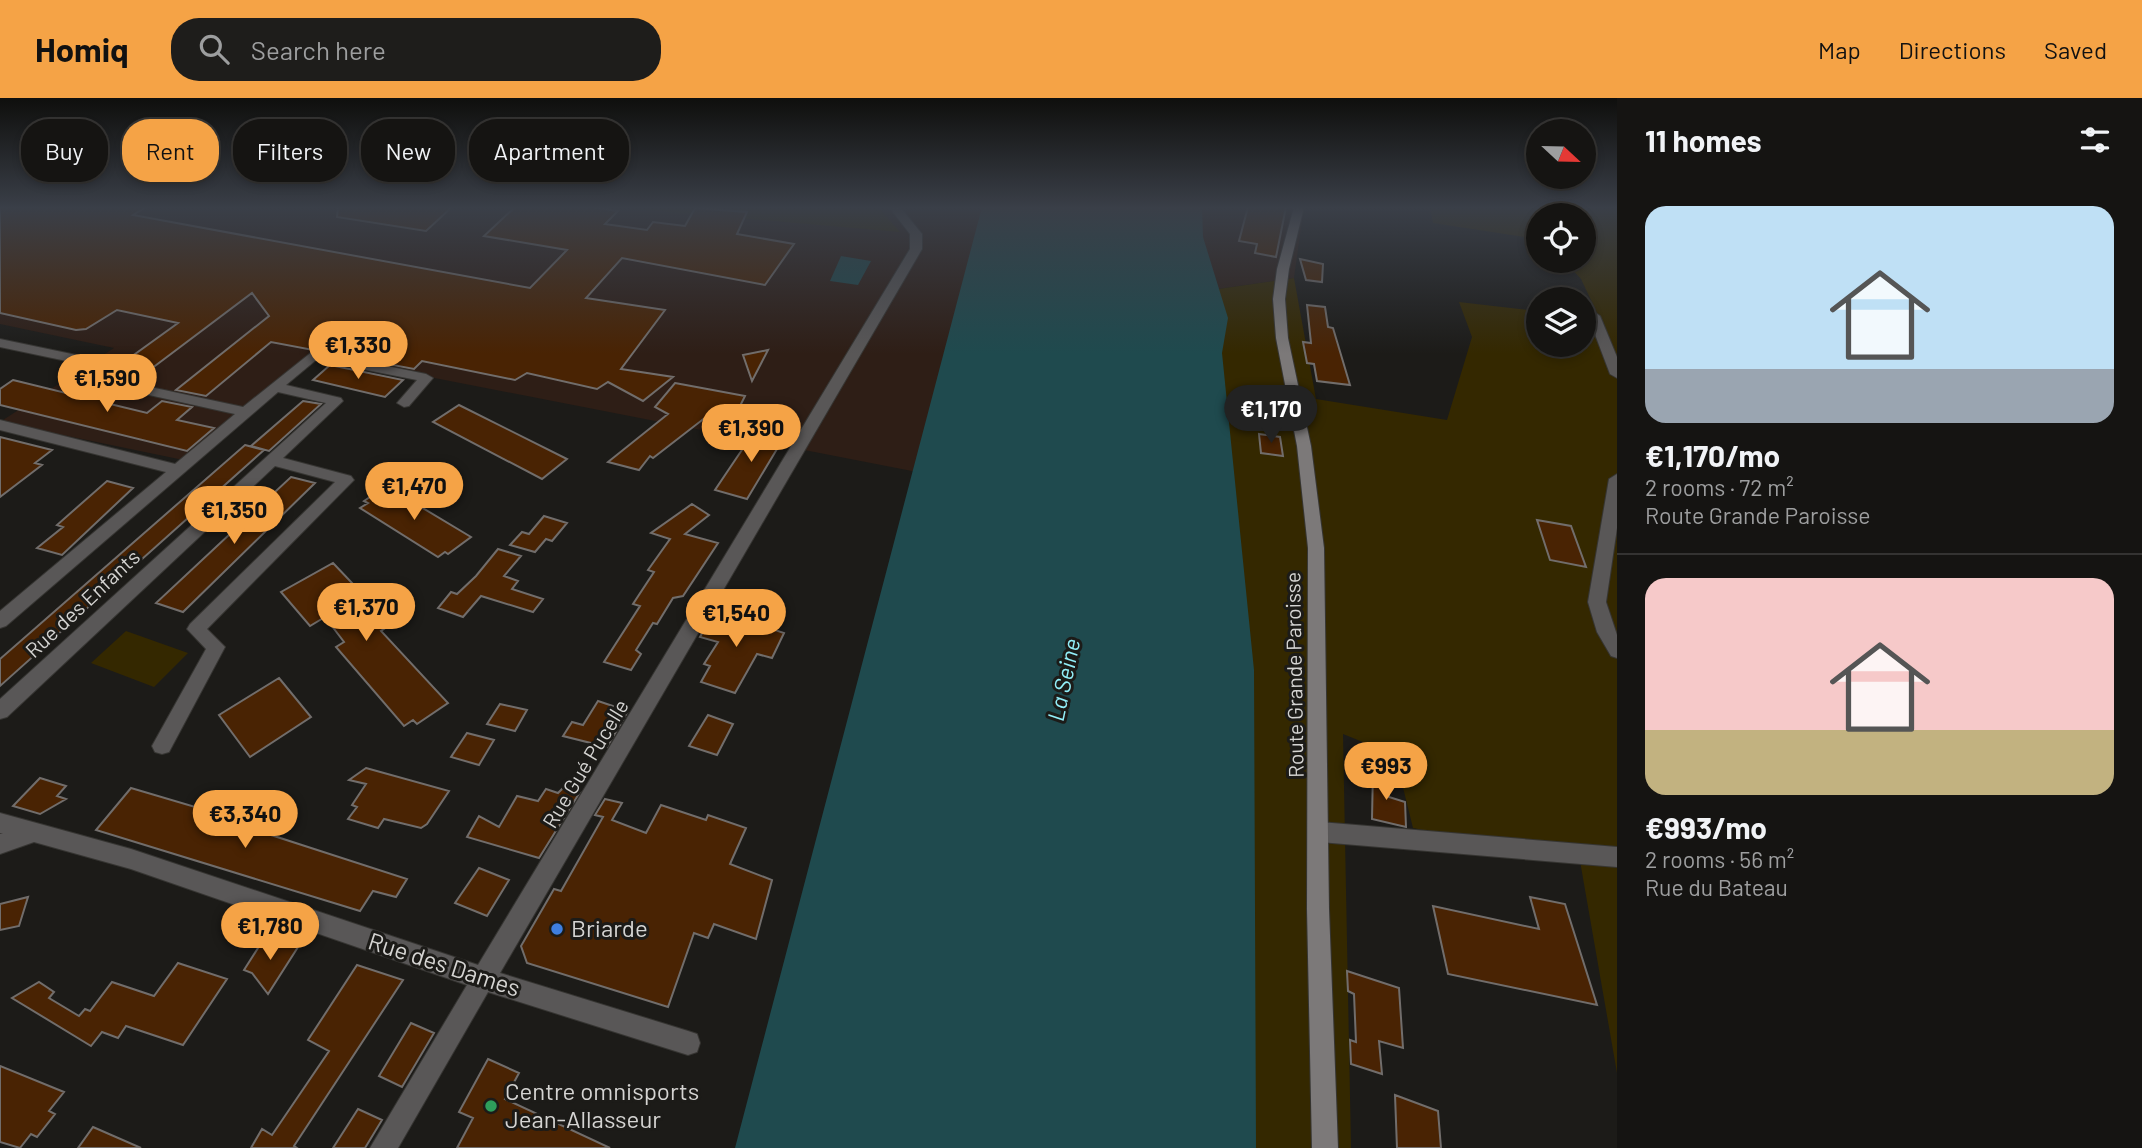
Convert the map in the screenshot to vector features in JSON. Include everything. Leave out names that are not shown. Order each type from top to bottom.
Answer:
[{"type":"main road","name":"Route Grande Paroisse","points":[[1286,256],[1279,299],[1282,338],[1304,446],[1316,548],[1320,832],[1318,909],[1325,1148]]},
{"type":"street","name":"Rue Gué Pucelle","points":[[383,1148],[912,256]]},
{"type":"street","points":[[1596,321],[1617,374]]},
{"type":"street","points":[[0,343],[81,360],[83,362],[80,373],[86,377],[246,412]]},
{"type":"street","points":[[0,621],[313,355],[426,378],[404,403]]},
{"type":"street","name":"Rue des Enfants","points":[[0,711],[336,401],[275,387]]},
{"type":"street","points":[[0,425],[179,470]]},
{"type":"street","points":[[162,746],[216,647],[196,629],[346,480],[271,460]]},
{"type":"street","points":[[1617,479],[1597,601],[1606,632],[1617,651]]},
{"type":"street","name":"Rue des Dames","points":[[0,823],[131,859],[688,1043]]},
{"type":"street","points":[[1320,832],[1617,857]]},
{"type":"street","points":[[0,844],[32,833]]},
{"type":"shaded area","points":[[0,256],[985,256],[917,472],[317,355],[193,462],[0,422],[114,348],[0,324]]},
{"type":"shaded area","points":[[1201,256],[1297,256],[1294,278],[1211,290]]},
{"type":"shaded area","points":[[1596,256],[1617,256],[1617,1073],[1580,861],[1413,828],[1395,755],[1343,734],[1351,1148],[1242,1148],[1211,290],[1294,278],[1316,399],[1447,420],[1472,337],[1459,302],[1526,310],[1526,357],[1596,357],[1596,317],[1599,317],[1596,311],[1596,287],[1585,287],[1575,273],[1596,273]]},
{"type":"shaded area","points":[[126,631],[188,653],[154,687],[91,663]]},
{"type":"water","points":[[841,256],[871,261],[858,285],[830,281]]},
{"type":"water","name":"La Seine","points":[[969,256],[1209,256],[1228,318],[1222,353],[1254,670],[1256,1148],[735,1148]]},
{"type":"building","points":[[0,256],[356,256],[530,288],[561,256],[786,256],[765,285],[622,258],[586,298],[665,310],[621,369],[673,377],[643,401],[608,382],[597,389],[527,373],[515,380],[422,361],[414,369],[271,342],[206,396],[176,390],[269,316],[252,293],[135,381],[106,375],[178,323],[117,310],[86,329],[76,330],[0,313]]},
{"type":"building","points":[[1300,259],[1323,264],[1322,282],[1306,280]]},
{"type":"building","points":[[1307,305],[1325,307],[1328,327],[1333,328],[1350,385],[1317,381],[1314,364],[1307,363],[1303,342],[1311,343]]},
{"type":"building","points":[[768,350],[752,381],[743,355]]},
{"type":"building","points":[[330,365],[403,380],[385,397],[313,380]]},
{"type":"building","points":[[13,380],[78,396],[92,385],[121,392],[106,403],[147,413],[162,401],[192,407],[177,420],[214,428],[187,451],[0,405],[0,389]]},
{"type":"building","points":[[675,383],[745,396],[731,424],[706,417],[653,458],[650,456],[639,470],[608,462],[668,414],[655,407]]},
{"type":"building","points":[[303,401],[321,404],[269,451],[251,446]]},
{"type":"building","points":[[459,405],[567,459],[542,479],[433,422]]},
{"type":"building","points":[[756,429],[786,434],[747,499],[715,490]]},
{"type":"building","points":[[1259,434],[1280,437],[1283,456],[1261,453]]},
{"type":"building","points":[[0,437],[52,450],[35,463],[42,465],[0,497]]},
{"type":"building","points":[[245,445],[264,450],[0,686],[0,659]]},
{"type":"building","points":[[291,477],[315,483],[183,612],[156,603]]},
{"type":"building","points":[[107,481],[133,488],[62,555],[37,548],[63,527],[57,525]]},
{"type":"building","points":[[386,486],[471,537],[448,554],[445,552],[438,557],[360,508],[368,503],[364,501]]},
{"type":"building","points":[[692,504],[709,515],[685,534],[718,543],[683,596],[673,598],[657,624],[653,623],[636,650],[641,654],[631,670],[604,662],[640,606],[633,604],[654,572],[648,570],[670,539],[651,533]]},
{"type":"building","points":[[544,516],[567,523],[552,541],[546,539],[535,552],[510,545],[522,532],[529,534]]},
{"type":"building","points":[[1537,520],[1571,526],[1586,567],[1550,560]]},
{"type":"building","points":[[498,549],[521,556],[504,576],[518,581],[512,589],[543,599],[533,612],[481,596],[463,617],[438,608],[451,592],[457,594],[476,576]]},
{"type":"building","points":[[333,563],[391,624],[381,631],[448,703],[417,724],[413,720],[404,726],[336,647],[344,642],[325,617],[310,626],[281,592]]},
{"type":"building","points":[[716,610],[784,633],[772,658],[757,654],[735,693],[701,682],[710,666],[704,664],[718,642],[700,637]]},
{"type":"building","points":[[279,678],[311,717],[250,757],[219,715]]},
{"type":"building","points":[[598,701],[628,711],[607,747],[563,736],[572,722],[583,725]]},
{"type":"building","points":[[500,704],[527,710],[515,731],[487,724]]},
{"type":"building","points":[[708,715],[733,724],[717,755],[689,746]]},
{"type":"building","points":[[467,733],[494,740],[479,765],[451,757]]},
{"type":"building","points":[[366,768],[449,791],[427,824],[421,828],[384,819],[378,828],[348,819],[357,807],[352,805],[366,784],[349,780]]},
{"type":"building","points":[[1373,769],[1389,775],[1389,797],[1405,802],[1406,827],[1372,819]]},
{"type":"building","points":[[40,778],[66,786],[57,796],[66,799],[40,814],[13,806]]},
{"type":"building","points":[[564,787],[580,792],[539,858],[467,837],[479,816],[499,827],[517,796],[538,801],[546,789],[558,793]]},
{"type":"building","points":[[131,788],[273,830],[268,834],[407,879],[396,897],[373,891],[360,911],[96,830]]},
{"type":"building","points":[[605,799],[622,803],[612,820],[646,833],[661,805],[706,820],[708,815],[746,828],[730,864],[772,880],[756,939],[714,924],[708,938],[694,933],[668,1007],[527,963],[521,946],[554,889],[561,891],[603,817],[595,815]]},
{"type":"building","points":[[479,868],[509,880],[487,916],[455,903]]},
{"type":"building","points":[[28,897],[19,926],[0,930],[0,904]]},
{"type":"building","points":[[1530,897],[1565,904],[1597,1005],[1448,974],[1433,906],[1539,929]]},
{"type":"building","points":[[265,937],[298,947],[268,994],[252,973],[244,970]]},
{"type":"building","points":[[178,963],[227,979],[183,1045],[126,1026],[118,1038],[102,1032],[91,1046],[12,998],[39,982],[54,992],[49,998],[79,1016],[85,1009],[90,1011],[112,982],[154,996]]},
{"type":"building","points":[[357,965],[403,980],[294,1146],[297,1148],[251,1148],[262,1129],[272,1135],[329,1051],[308,1040]]},
{"type":"building","points":[[1347,971],[1399,988],[1403,1048],[1379,1041],[1382,1074],[1351,1064],[1350,1040],[1356,1042],[1354,994],[1348,991]]},
{"type":"building","points":[[411,1023],[434,1033],[402,1087],[379,1076]]},
{"type":"building","name":"Centre omnisports Jean-Allasseur","points":[[488,1059],[519,1073],[505,1099],[610,1148],[457,1148],[473,1118],[459,1112]]},
{"type":"building","points":[[0,1066],[64,1092],[49,1111],[55,1114],[37,1137],[31,1134],[20,1148],[0,1142]]},
{"type":"building","points":[[1395,1095],[1438,1111],[1441,1148],[1397,1148]]},
{"type":"building","points":[[358,1109],[382,1120],[365,1148],[333,1148]]},
{"type":"building","points":[[93,1127],[141,1148],[78,1148]]},
{"type":"place","name":"Briarde","points":[[557,929]]},
{"type":"place","name":"Centre omnisports Jean-Allasseur","points":[[491,1106]]}]
